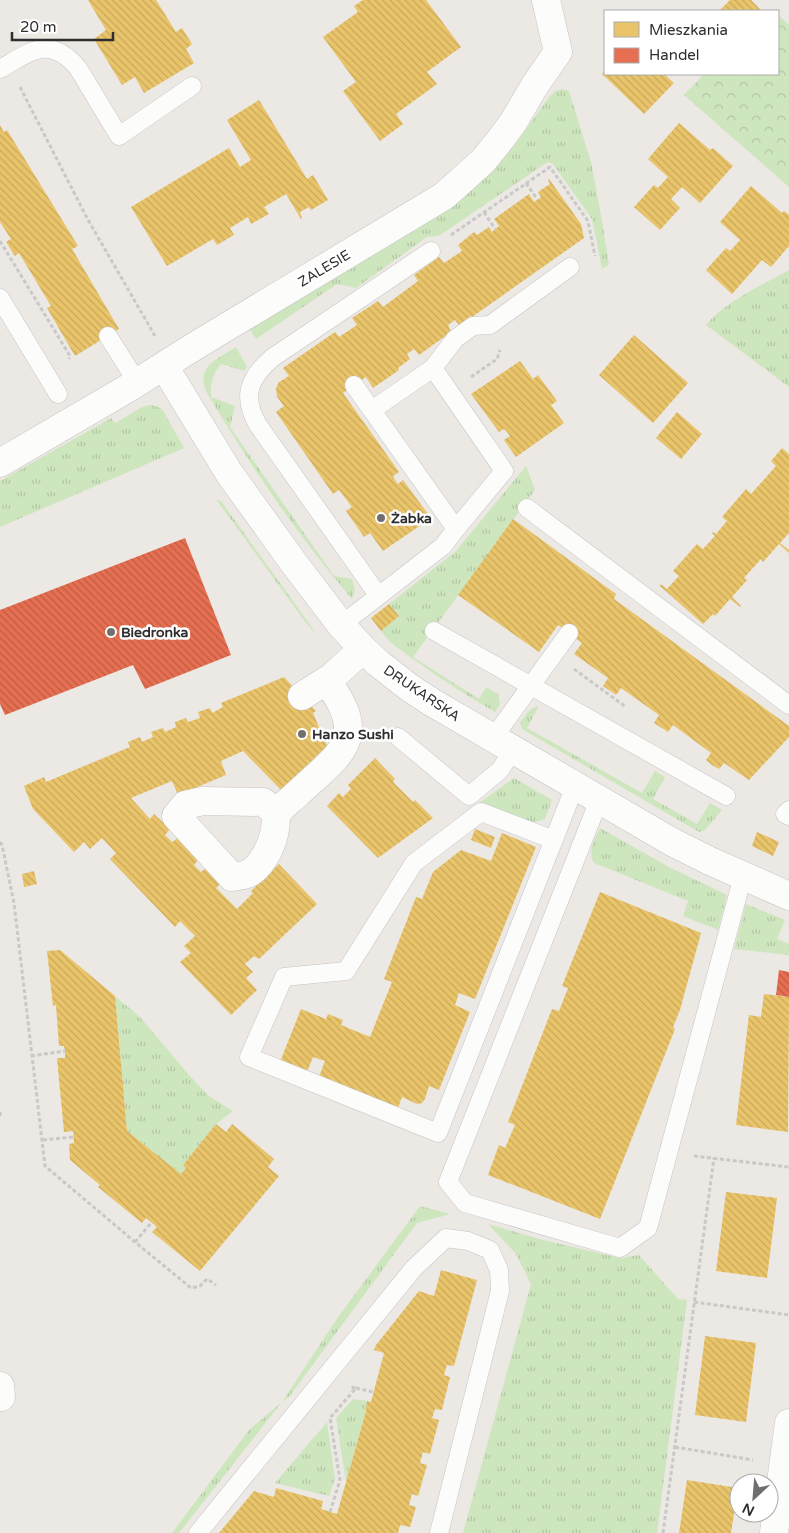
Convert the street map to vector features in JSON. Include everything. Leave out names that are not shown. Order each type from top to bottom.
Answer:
[{"type":"street","name":"ZALESIE","points":[[0,463],[444,196],[483,161],[505,134],[558,52],[546,0]]},
{"type":"street","name":"DRUKARSKA","points":[[164,366],[229,473],[293,562],[341,624],[378,664],[410,688],[672,842],[789,896]]},
{"type":"street","points":[[302,696],[327,681],[363,649]]},
{"type":"street","points":[[278,813],[337,757],[345,744],[348,730],[346,714],[327,681]]},
{"type":"street","points":[[774,1533],[789,1423]]},
{"type":"lane","points":[[4,67],[33,51],[42,49],[61,53],[78,68],[118,136],[192,86]]},
{"type":"lane","points":[[378,595],[258,425],[249,407],[248,397],[250,387],[258,371],[272,358],[318,335],[431,251]]},
{"type":"lane","points":[[372,410],[433,368],[455,339],[473,326],[490,325],[570,267]]},
{"type":"lane","points":[[0,298],[58,394]]},
{"type":"lane","points":[[108,336],[137,382]]},
{"type":"lane","points":[[341,624],[443,546],[504,471],[433,368]]},
{"type":"lane","points":[[354,385],[456,529]]},
{"type":"lane","points":[[527,508],[608,578],[789,705]]},
{"type":"lane","points":[[434,631],[726,796]]},
{"type":"lane","points":[[398,737],[469,796],[500,770],[503,744],[531,686],[569,633]]},
{"type":"lane","points":[[554,840],[481,812],[414,862],[346,971],[284,977],[249,1057],[438,1134],[554,840],[575,786]]},
{"type":"lane","points":[[599,800],[448,1182],[465,1203],[620,1248],[648,1228],[743,876]]},
{"type":"lane","points":[[789,810],[785,814],[789,816]]},
{"type":"lane","points":[[198,1533],[414,1268],[446,1238],[468,1241],[490,1250],[500,1270],[500,1291],[439,1533]]},
{"type":"path","points":[[4,67],[156,340]]},
{"type":"path","points":[[450,236],[550,167],[588,221],[596,259]]},
{"type":"path","points":[[526,183],[537,199]]},
{"type":"path","points":[[484,212],[495,229]]},
{"type":"path","points":[[0,842],[14,903],[45,1166],[191,1288],[200,1286],[207,1279],[216,1285]]},
{"type":"path","points":[[32,1056],[65,1052]]},
{"type":"path","points":[[0,1112],[0,1117]]},
{"type":"path","points":[[43,1140],[73,1137]]},
{"type":"path","points":[[669,1154],[789,1167]]},
{"type":"path","points":[[663,1533],[714,1158]]},
{"type":"path","points":[[135,1242],[152,1222]]},
{"type":"path","points":[[694,1302],[789,1314]]},
{"type":"path","points":[[356,1388],[373,1392]]},
{"type":"path","points":[[330,1512],[340,1480],[330,1418],[348,1398]]},
{"type":"path","points":[[675,1447],[783,1465]]},
{"type":"green space","points":[[779,16],[789,25],[789,187],[684,95],[703,75],[779,75]]},
{"type":"green space","points":[[562,89],[569,91],[591,162],[609,265],[602,269],[592,219],[553,164],[549,162],[439,236],[427,237],[356,288],[337,284],[256,339],[249,328],[450,207],[480,183],[514,146],[549,97],[555,91]]},
{"type":"green space","points":[[789,270],[789,387],[706,325],[713,317],[733,302]]},
{"type":"green space","points":[[236,347],[247,367],[244,371],[221,364],[213,379],[211,397],[235,406],[230,427],[334,576],[352,579],[355,590],[352,599],[312,550],[275,499],[207,393],[204,384],[206,370],[215,360]]},
{"type":"green space","points":[[149,405],[162,409],[184,448],[0,527],[0,481],[111,418],[115,423],[142,407]]},
{"type":"green space","points":[[526,466],[535,490],[413,657],[479,699],[486,687],[498,694],[500,704],[495,712],[466,695],[404,652],[381,631],[399,616],[389,604],[456,551]]},
{"type":"green space","points":[[216,499],[221,501],[318,636],[306,623]]},
{"type":"green space","points":[[539,706],[527,728],[642,793],[655,771],[665,777],[653,799],[697,824],[710,803],[722,810],[705,830],[699,832],[522,729],[520,723],[530,710]]},
{"type":"green space","points":[[514,778],[552,800],[545,819],[532,823],[479,803]]},
{"type":"green space","points":[[600,828],[669,867],[727,895],[718,930],[683,916],[688,901],[594,863],[591,854]]},
{"type":"green space","points":[[746,904],[785,920],[777,939],[789,944],[789,955],[734,949]]},
{"type":"green space","points":[[115,996],[140,1017],[209,1096],[233,1111],[216,1124],[183,1165],[186,1168],[181,1174],[127,1131]]},
{"type":"green space","points":[[420,1206],[450,1214],[417,1223],[289,1397],[282,1402],[336,1320]]},
{"type":"green space","points":[[488,1224],[543,1240],[621,1258],[639,1255],[678,1299],[687,1300],[657,1533],[463,1533],[531,1284],[516,1254]]},
{"type":"green space","points":[[353,1399],[367,1401],[366,1411],[346,1482],[336,1418]]},
{"type":"green space","points":[[282,1402],[179,1533],[172,1533],[249,1430]]},
{"type":"green space","points":[[327,1422],[335,1479],[329,1496],[275,1483]]},
{"type":"building: Mieszkania","points":[[88,0],[156,0],[176,32],[182,28],[192,44],[186,49],[194,63],[144,93],[135,77],[122,85],[94,39],[106,30]]},
{"type":"building: Mieszkania","points":[[363,0],[426,0],[461,47],[427,72],[437,84],[396,114],[403,124],[380,141],[343,91],[356,82],[323,37],[358,12],[354,6]]},
{"type":"building: Mieszkania","points":[[730,0],[751,0],[761,10],[720,10]]},
{"type":"building: Mieszkania","points":[[604,71],[604,75],[665,75],[674,83],[644,114],[602,74]]},
{"type":"building: Mieszkania","points":[[259,100],[307,179],[313,175],[328,200],[311,210],[309,207],[300,212],[301,219],[286,194],[264,207],[269,214],[251,224],[248,217],[230,228],[234,235],[217,245],[213,239],[167,266],[131,207],[229,148],[240,167],[251,160],[227,120]]},
{"type":"building: Mieszkania","points":[[679,123],[710,150],[713,148],[733,166],[700,203],[682,187],[671,199],[680,208],[660,230],[634,207],[654,185],[658,188],[668,177],[648,159]]},
{"type":"building: Mieszkania","points":[[0,125],[4,132],[7,130],[78,246],[72,249],[119,329],[75,356],[47,308],[51,306],[19,253],[15,256],[6,242],[11,239],[0,222]]},
{"type":"building: Mieszkania","points":[[549,179],[581,224],[584,238],[472,317],[459,325],[455,320],[448,325],[451,332],[419,355],[414,349],[407,354],[410,359],[398,368],[399,370],[373,388],[366,377],[343,393],[399,472],[393,476],[395,480],[398,484],[403,480],[431,518],[383,551],[370,533],[364,537],[346,511],[352,507],[339,490],[333,494],[276,412],[284,406],[277,397],[276,388],[279,382],[289,376],[283,368],[335,332],[339,337],[357,325],[352,318],[378,301],[383,307],[418,281],[414,275],[439,257],[444,263],[462,251],[458,245],[474,232],[477,235],[489,227],[492,232],[499,226],[494,219],[529,194],[534,202],[541,197],[538,192],[550,184]]},
{"type":"building: Mieszkania","points":[[751,186],[782,213],[784,211],[789,215],[789,246],[771,267],[762,260],[732,294],[706,270],[726,248],[730,251],[740,240],[720,222]]},
{"type":"building: Mieszkania","points":[[634,335],[688,383],[653,423],[599,375]]},
{"type":"building: Mieszkania","points":[[520,361],[533,379],[538,375],[557,401],[551,405],[564,423],[516,457],[504,440],[510,436],[504,429],[499,432],[471,394]]},
{"type":"building: Mieszkania","points":[[677,412],[702,434],[681,459],[656,438]]},
{"type":"building: Mieszkania","points":[[782,448],[789,454],[789,533],[780,543],[789,550],[789,553],[779,544],[763,562],[761,559],[744,578],[747,580],[732,597],[741,606],[730,599],[715,616],[713,614],[703,624],[660,586],[661,584],[667,589],[679,576],[673,571],[697,544],[703,549],[715,536],[712,533],[716,534],[727,521],[722,517],[746,489],[751,494],[776,466],[771,461]]},
{"type":"building: Mieszkania","points":[[513,519],[616,594],[614,599],[789,726],[789,737],[749,780],[724,763],[719,769],[712,765],[706,760],[711,753],[673,725],[668,732],[654,723],[659,715],[621,688],[616,695],[603,686],[608,678],[574,654],[582,643],[558,625],[539,652],[458,595]]},
{"type":"building: Mieszkania","points":[[389,604],[399,616],[381,631],[371,618]]},
{"type":"building: Mieszkania","points":[[284,677],[316,711],[313,713],[327,746],[281,790],[243,751],[221,761],[226,775],[178,795],[172,781],[131,798],[150,819],[154,814],[170,829],[165,835],[172,842],[178,838],[198,860],[194,865],[201,872],[206,868],[221,883],[216,888],[237,909],[253,893],[251,891],[279,864],[317,904],[259,959],[254,956],[245,964],[253,972],[246,978],[257,990],[231,1015],[180,962],[191,953],[184,946],[195,936],[180,921],[175,927],[110,859],[116,853],[102,838],[90,849],[84,842],[74,852],[33,809],[24,786],[44,777],[46,782],[130,747],[128,742],[140,737],[142,742],[153,737],[151,732],[163,728],[165,732],[176,727],[175,722],[186,718],[188,722],[200,718],[198,712],[210,708],[212,713],[223,707],[221,703]]},
{"type":"building: Mieszkania","points":[[375,758],[395,779],[393,782],[433,818],[378,858],[327,806],[339,793],[343,797],[351,789],[348,785]]},
{"type":"building: Mieszkania","points":[[475,829],[495,837],[491,848],[471,840]]},
{"type":"building: Mieszkania","points":[[757,832],[779,842],[773,856],[752,846]]},
{"type":"building: Mieszkania","points":[[502,833],[536,847],[475,999],[459,993],[455,1005],[470,1012],[439,1090],[429,1086],[425,1099],[422,1103],[417,1104],[402,1097],[398,1108],[319,1077],[325,1061],[313,1057],[307,1072],[280,1062],[301,1009],[326,1019],[328,1014],[343,1020],[341,1025],[370,1037],[392,982],[384,979],[416,897],[422,899],[433,872],[461,850],[491,861]]},
{"type":"building: Mieszkania","points":[[34,871],[37,884],[24,887],[22,874]]},
{"type":"building: Mieszkania","points":[[600,892],[701,933],[680,1010],[673,1027],[675,1029],[600,1219],[488,1175],[499,1145],[505,1148],[515,1125],[508,1122],[552,1009],[559,1011],[568,988],[562,986]]},
{"type":"building: Mieszkania","points":[[60,950],[115,996],[127,1131],[181,1174],[186,1168],[183,1165],[216,1124],[226,1132],[232,1124],[274,1159],[268,1167],[279,1176],[200,1271],[152,1232],[157,1227],[146,1218],[142,1223],[98,1187],[100,1185],[70,1160],[69,1144],[74,1143],[73,1131],[64,1132],[57,1058],[65,1058],[65,1051],[64,1046],[59,1046],[56,1005],[53,1006],[47,951]]},
{"type":"building: Mieszkania","points":[[764,994],[789,997],[788,1132],[736,1125],[749,1015],[761,1017]]},
{"type":"building: Mieszkania","points":[[726,1192],[777,1198],[767,1278],[716,1271]]},
{"type":"building: Mieszkania","points":[[441,1270],[477,1280],[454,1366],[447,1365],[444,1375],[450,1377],[442,1410],[435,1409],[432,1418],[439,1420],[430,1454],[423,1452],[420,1463],[427,1465],[418,1496],[412,1494],[409,1505],[416,1507],[410,1527],[400,1525],[398,1533],[219,1533],[254,1491],[274,1497],[276,1488],[323,1501],[321,1509],[337,1514],[366,1411],[367,1401],[371,1402],[384,1353],[374,1350],[376,1345],[419,1291],[434,1296]]},
{"type":"building: Mieszkania","points":[[705,1336],[756,1343],[746,1422],[695,1415]]},
{"type":"building: Mieszkania","points":[[687,1480],[729,1487],[729,1523],[733,1523],[731,1533],[679,1533]]},
{"type":"building: Handel","name":"Biedronka","points":[[185,538],[231,655],[145,689],[133,665],[5,715],[0,704],[0,610]]},
{"type":"building: Handel","points":[[779,970],[789,972],[789,997],[776,995]]},
{"type":"place","name":"Żabka","points":[[381,518]]},
{"type":"place","name":"Biedronka","points":[[111,632]]},
{"type":"place","name":"Hanzo Sushi","points":[[302,734]]}]
